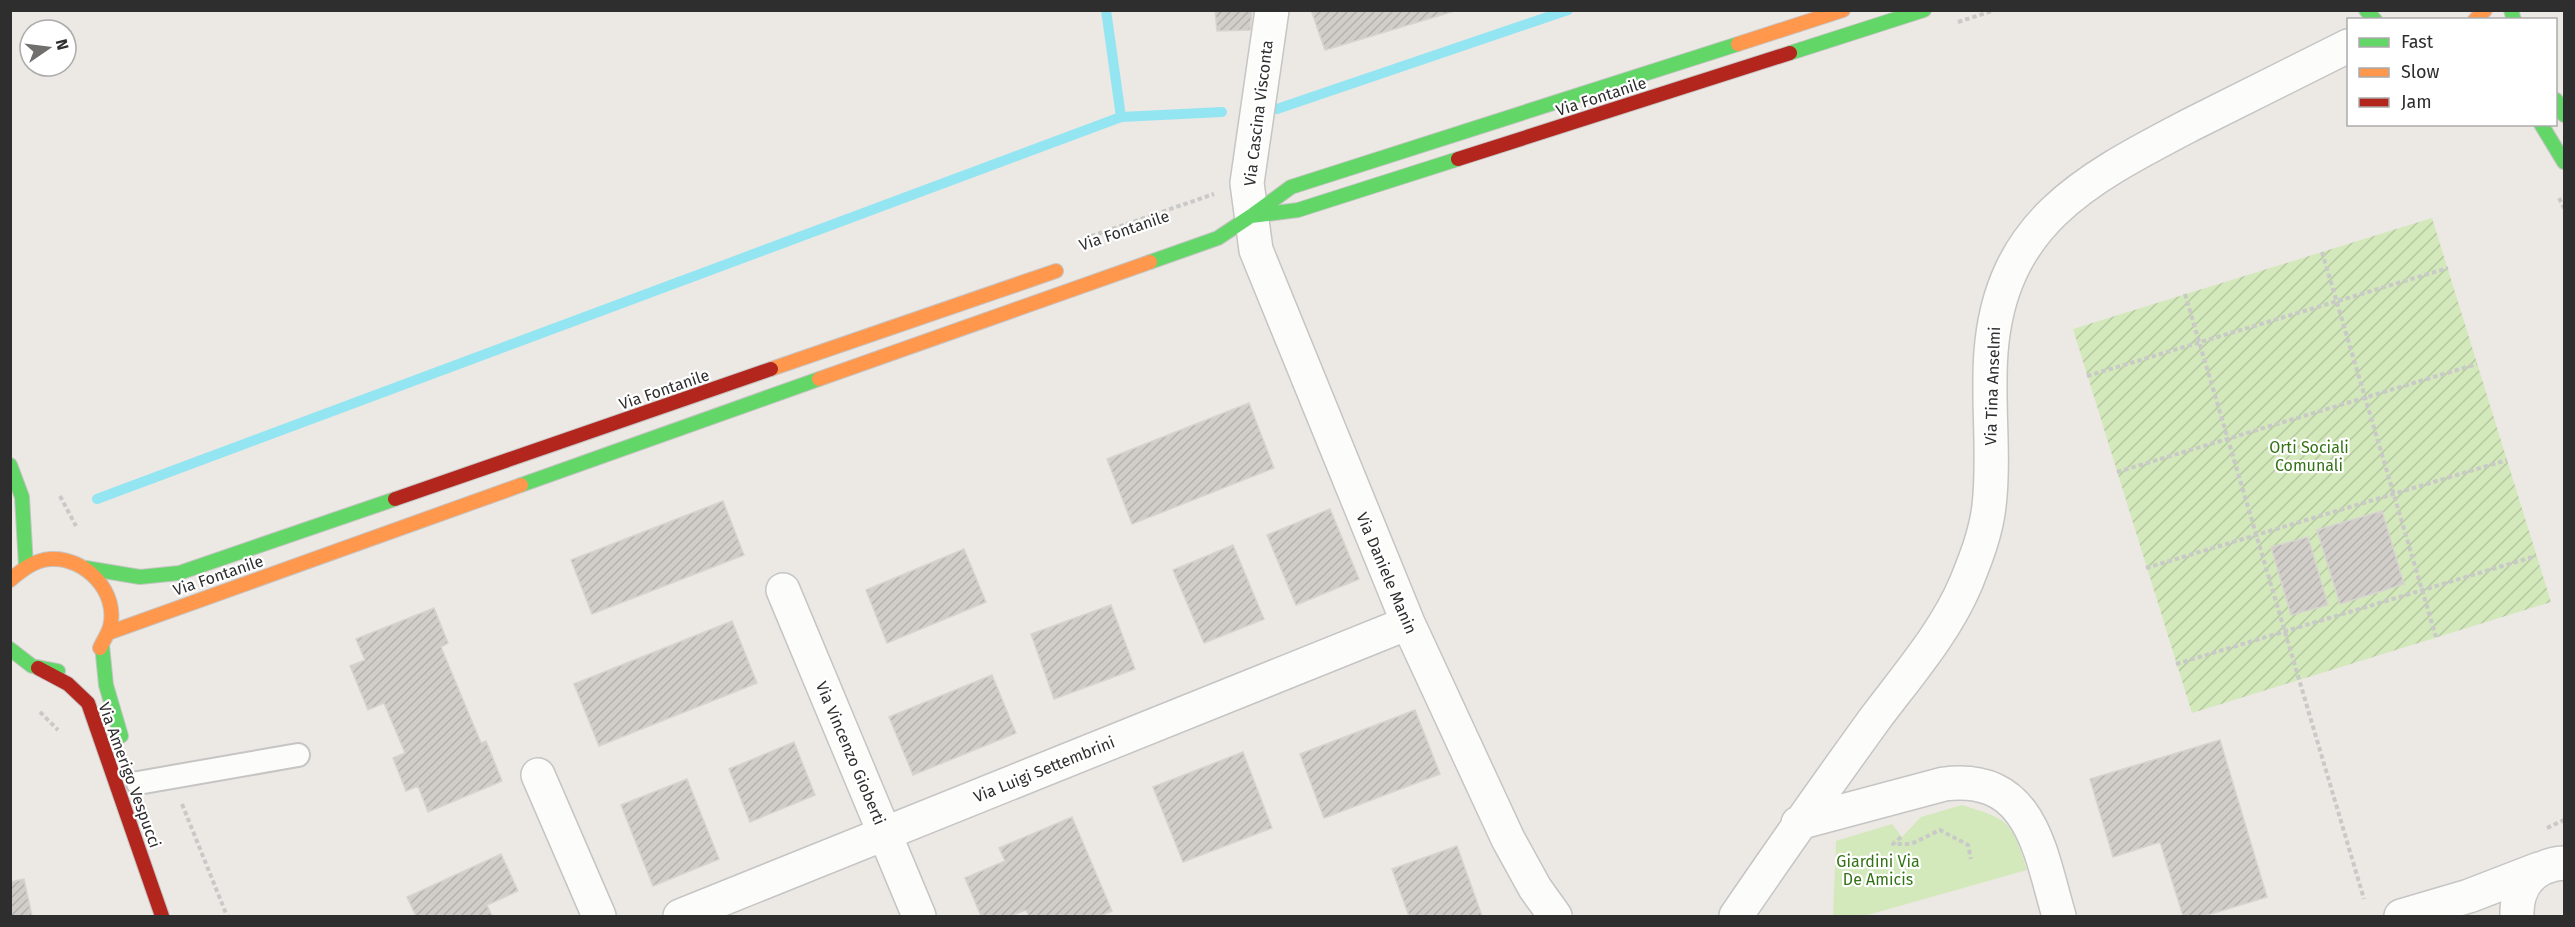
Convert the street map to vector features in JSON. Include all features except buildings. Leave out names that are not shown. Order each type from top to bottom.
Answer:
[{"type":"street","name":"Via Cascina Visconta","points":[[1236,217],[1247,183],[1272,10]]},
{"type":"street","name":"Via Fontanile","points":[[105,639],[138,620],[1218,238],[1236,217],[1291,187],[1843,10]]},
{"type":"street","name":"Via Fontanile","points":[[1236,217],[1298,210],[1924,10]]},
{"type":"street","name":"Via Tina Anselmi","points":[[1736,916],[1798,823],[1920,657],[1953,609],[1966,584],[1980,548],[1989,508],[1989,372],[1995,314],[2005,285],[2024,249],[2059,206],[2103,171],[2347,47]]},
{"type":"street","points":[[2557,102],[2565,115]]},
{"type":"street","points":[[2542,126],[2565,162]]},
{"type":"street","name":"Via Daniele Manin","points":[[1236,217],[1256,250],[1408,623],[1508,839],[1535,888],[1555,916]]},
{"type":"street","name":"Via Fontanile","points":[[86,568],[140,577],[179,573],[1075,265]]},
{"type":"street","points":[[10,465],[22,497],[35,515]]},
{"type":"street","points":[[22,497],[26,566]]},
{"type":"street","points":[[55,542],[68,560]]},
{"type":"street","points":[[10,580],[26,566],[46,559],[68,560],[86,568]]},
{"type":"street","name":"Via Amerigo Vespucci","points":[[86,568],[99,581],[108,597],[111,615],[105,639],[106,685],[126,752]]},
{"type":"street","name":"Via Vincenzo Gioberti","points":[[783,590],[919,916]]},
{"type":"street","name":"Via Luigi Settembrini","points":[[680,916],[1408,623]]},
{"type":"street","points":[[90,658],[105,639]]},
{"type":"street","name":"Via Amerigo Vespucci","points":[[11,651],[20,659],[68,684],[80,693],[87,703],[162,916]]},
{"type":"street","points":[[38,668],[56,671],[74,668]]},
{"type":"street","points":[[538,775],[599,916]]},
{"type":"street","points":[[1798,823],[1944,784],[1963,782],[1999,791],[2025,816],[2034,832],[2059,916]]},
{"type":"street","points":[[2401,916],[2469,896],[2552,866]]},
{"type":"street","points":[[2469,896],[2516,916],[2521,889],[2528,878],[2552,866]]},
{"type":"lane","points":[[138,784],[298,755]]},
{"type":"path","points":[[2322,252],[2436,637]]},
{"type":"path","points":[[2087,376],[2448,268]]},
{"type":"path","points":[[2185,294],[2364,899]]},
{"type":"path","points":[[2117,472],[2477,364]]},
{"type":"path","points":[[2146,568],[2507,460]]},
{"type":"path","points":[[2176,664],[2536,556]]},
{"type":"path","points":[[171,777],[227,916]]},
{"type":"path","points":[[1901,837],[1893,844],[1911,844],[1941,830],[1968,845],[1971,859]]},
{"type":"green space","name":"Orti Sociali Comunali","points":[[2432,218],[2551,602],[2192,713],[2073,329]]},
{"type":"green space","name":"Giardini Via De Amicis","points":[[1962,805],[1991,815],[2007,825],[2013,832],[2027,870],[1864,916],[1833,916],[1836,841],[1892,824],[1902,837],[1921,817]]},
{"type":"waterway","points":[[1106,10],[1121,117]]},
{"type":"waterway","points":[[1277,109],[1568,10]]},
{"type":"waterway","points":[[97,499],[1121,117],[1222,112]]},
{"type":"traffic: fast","points":[[1790,53],[1924,10]]},
{"type":"traffic: fast","points":[[2366,10],[2373,18]]},
{"type":"traffic: fast","points":[[2511,10],[2513,18]]},
{"type":"traffic: fast","points":[[1254,214],[1291,187],[1738,44]]},
{"type":"traffic: fast","points":[[2557,102],[2564,115]]},
{"type":"traffic: fast","points":[[2542,126],[2564,162]]},
{"type":"traffic: fast","points":[[1150,262],[1218,238],[1251,216],[1298,210],[1458,159]]},
{"type":"traffic: fast","points":[[521,485],[819,379]]},
{"type":"traffic: fast","points":[[10,465],[22,497],[26,566]]},
{"type":"traffic: fast","points":[[86,568],[140,577],[179,573],[395,499]]},
{"type":"traffic: fast","points":[[102,645],[106,685],[121,736]]},
{"type":"traffic: fast","points":[[10,649],[32,666],[58,671]]},
{"type":"traffic: slow","points":[[1738,44],[1843,10]]},
{"type":"traffic: slow","points":[[2477,18],[2485,10]]},
{"type":"traffic: slow","points":[[819,379],[1150,262]]},
{"type":"traffic: slow","points":[[771,369],[1056,271]]},
{"type":"traffic: slow","points":[[108,633],[521,485]]},
{"type":"traffic: slow","points":[[10,580],[34,563],[51,559],[64,560],[87,570],[97,579],[109,601],[110,627],[100,648]]},
{"type":"traffic: jam","points":[[1458,159],[1790,53]]},
{"type":"traffic: jam","points":[[395,499],[771,369]]},
{"type":"traffic: jam","points":[[38,668],[68,684],[88,703],[162,916]]}]
